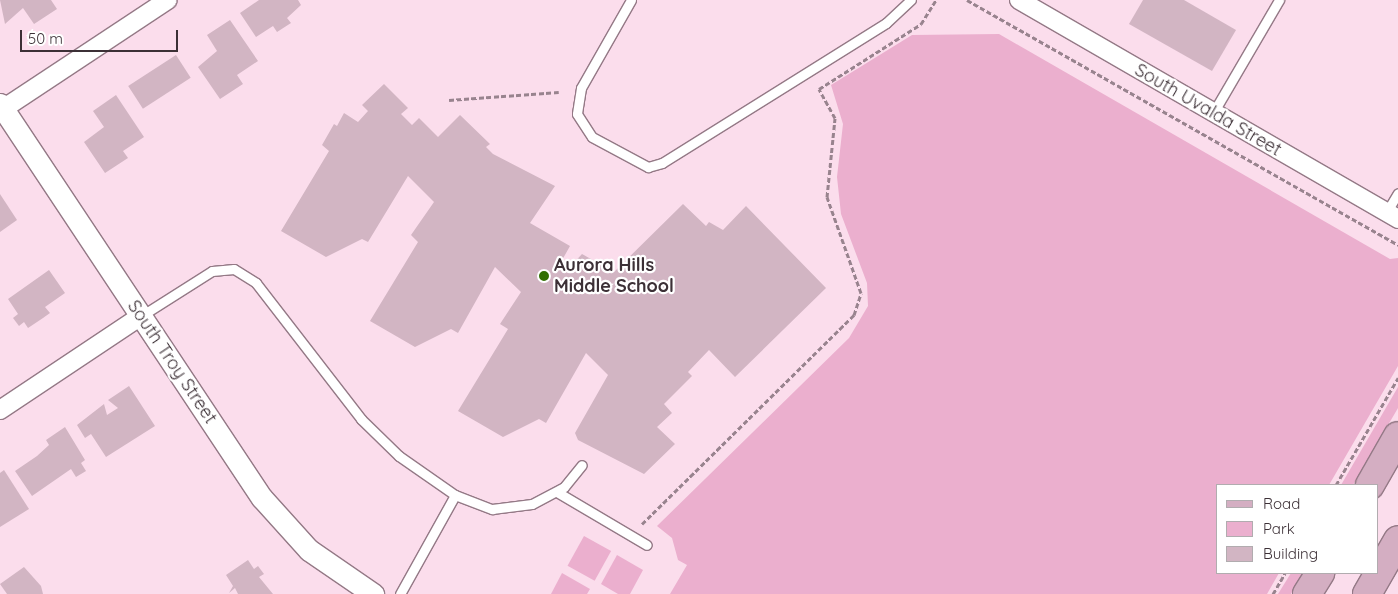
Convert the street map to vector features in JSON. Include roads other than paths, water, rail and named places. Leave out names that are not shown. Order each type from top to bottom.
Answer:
[{"type":"main road","points":[[1371,484],[1398,436]]},
{"type":"main road","points":[[1367,594],[1398,540]]},
{"type":"main road","points":[[1307,594],[1319,574]]},
{"type":"street","points":[[1,108],[168,0]]},
{"type":"street","name":"South Uvalda Street","points":[[1019,0],[1392,216]]},
{"type":"street","name":"South Troy Street","points":[[1,108],[277,516],[322,560],[373,594]]},
{"type":"street","points":[[0,410],[141,316]]},
{"type":"lane","points":[[632,0],[582,88],[576,105],[581,125],[598,141],[648,167],[714,129],[886,23],[911,0]]},
{"type":"lane","points":[[1213,114],[1279,0]]},
{"type":"lane","points":[[1392,216],[1398,193]]},
{"type":"lane","points":[[141,316],[212,271],[230,268],[243,272],[263,292],[361,419],[399,456],[455,495],[496,509],[532,504],[557,492],[582,465]]},
{"type":"lane","points":[[557,492],[647,545]]},
{"type":"lane","points":[[400,594],[455,495]]},
{"type":"place","name":"Aurora Hills Middle School","points":[[544,276]]}]
